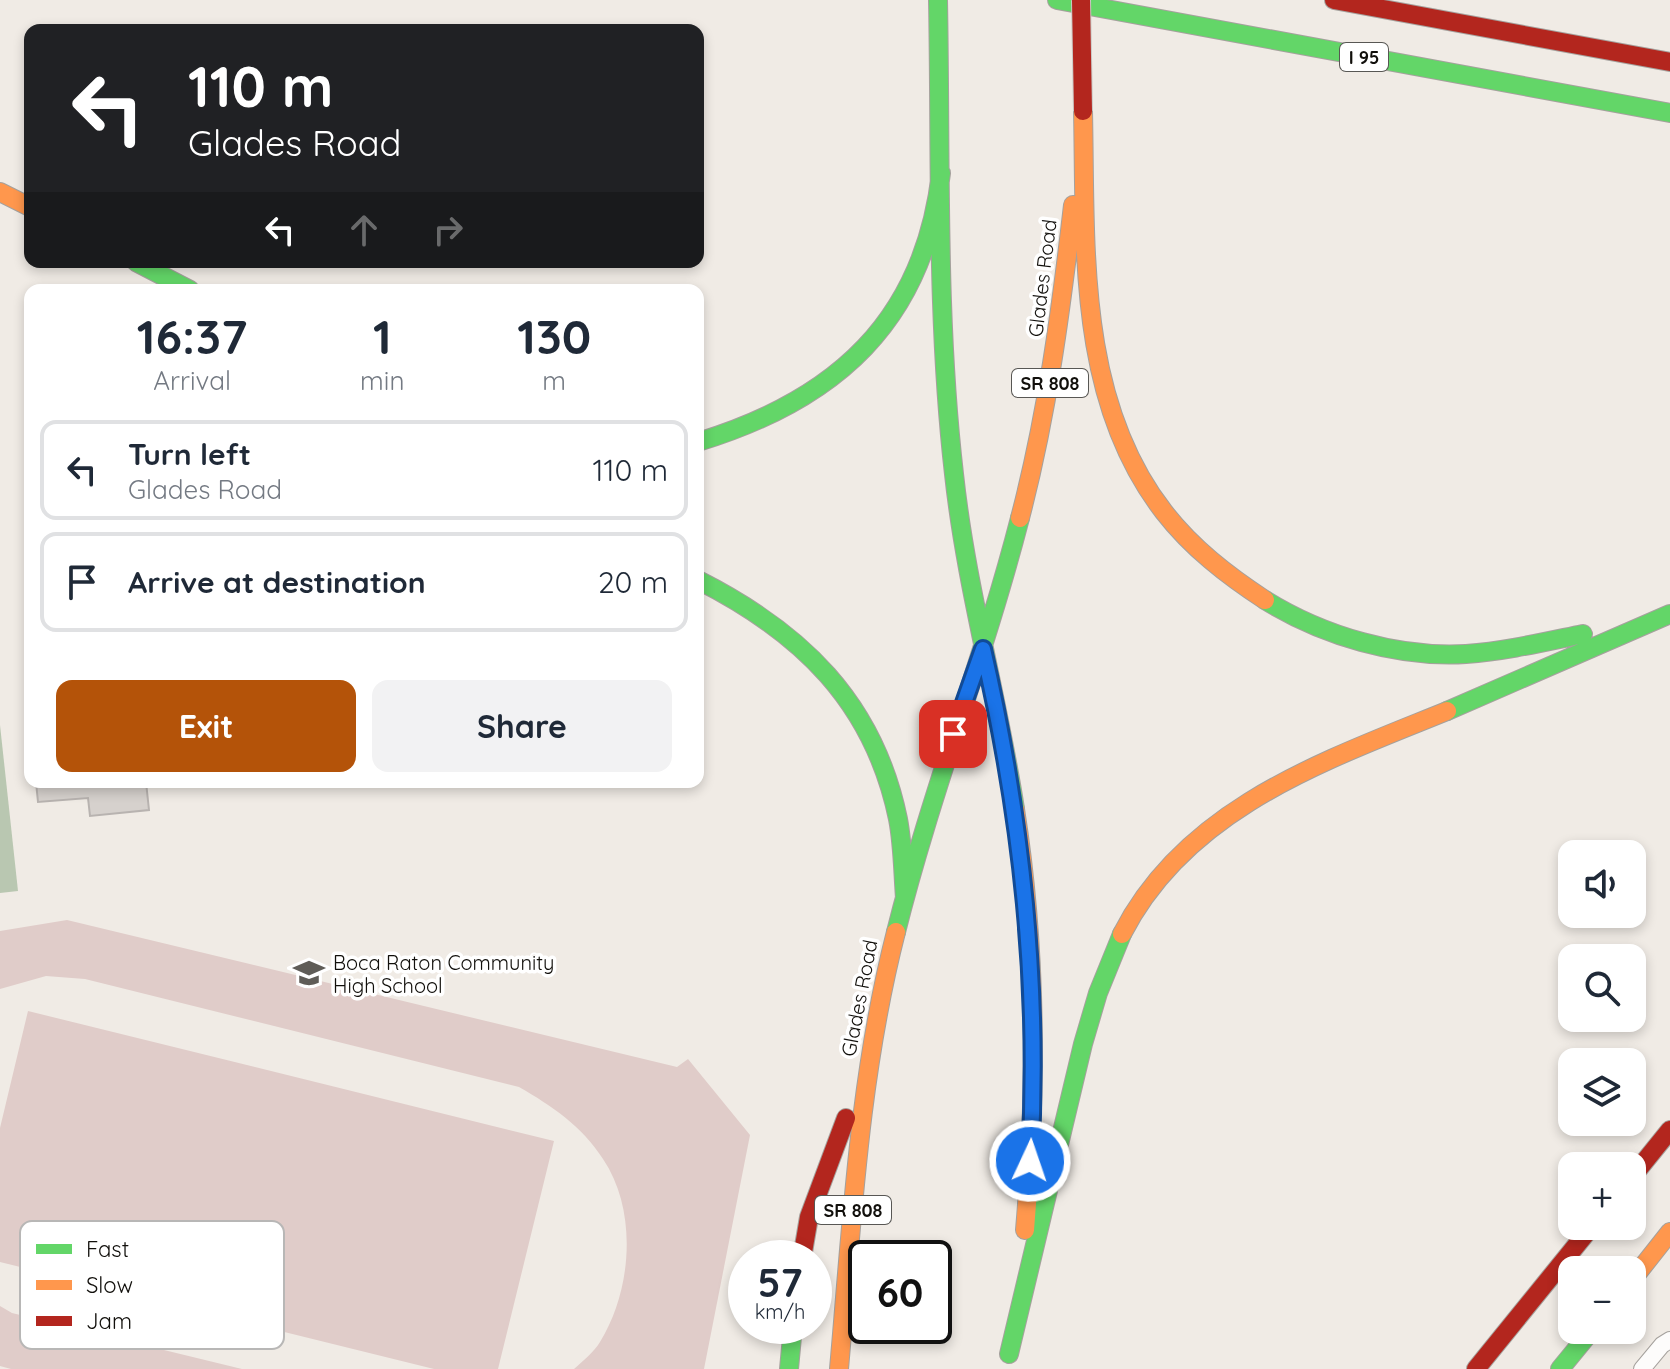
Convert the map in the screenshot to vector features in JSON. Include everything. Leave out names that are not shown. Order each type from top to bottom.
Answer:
[{"type":"main road","name":"Glades Road","points":[[938,0],[940,289],[944,388],[960,520],[1009,769],[1018,831],[1032,1000],[1029,1192],[1007,1362]]},
{"type":"main road","name":"I 95","points":[[1057,0],[1670,113]]},
{"type":"main road","name":"Glades Road","points":[[839,1369],[858,1151],[879,998],[944,762],[1007,570],[1042,430],[1059,332],[1083,111],[1081,0]]},
{"type":"main road","points":[[1334,0],[1670,62]]},
{"type":"main road","points":[[1083,111],[1091,321],[1103,385],[1113,418],[1138,475],[1201,552],[1255,595],[1286,613],[1341,636],[1411,651],[1445,654],[1512,648],[1667,616]]},
{"type":"main road","points":[[704,440],[789,407],[846,366],[876,335],[904,296],[925,252],[941,173]]},
{"type":"main road","points":[[0,192],[24,204]]},
{"type":"main road","points":[[148,268],[178,284]]},
{"type":"main road","points":[[704,583],[746,605],[795,640],[849,702],[872,743],[896,808],[905,898]]},
{"type":"main road","points":[[1007,1362],[1098,986],[1131,917],[1162,875],[1226,815],[1278,783],[1544,672],[1667,616]]},
{"type":"main road","points":[[805,1240],[809,1217],[870,1051]]},
{"type":"main road","points":[[1646,1160],[1670,1130]]},
{"type":"main road","points":[[1646,1262],[1670,1232]]},
{"type":"main road","points":[[1476,1369],[1581,1240]]},
{"type":"main road","points":[[789,1369],[791,1344]]},
{"type":"main road","points":[[1560,1369],[1581,1344]]},
{"type":"lane","points":[[1642,1369],[1670,1340]]},
{"type":"shaded area","points":[[0,725],[18,891],[0,893]]},
{"type":"shaded area","points":[[67,920],[677,1067],[688,1059],[750,1135],[704,1369],[574,1369],[598,1346],[619,1299],[627,1250],[626,1226],[622,1202],[603,1159],[586,1136],[555,1109],[519,1087],[85,979],[46,976],[0,989],[0,931]]},
{"type":"shaded area","points":[[28,1011],[554,1141],[498,1369],[434,1369],[284,1332],[284,1221],[20,1221],[20,1267],[0,1262],[0,1128]]},
{"type":"shaded area","points":[[0,1306],[20,1315],[20,1349],[160,1349],[242,1369],[11,1369],[0,1366]]},
{"type":"building","points":[[37,788],[147,788],[149,810],[90,816],[88,798],[38,802]]},
{"type":"traffic: fast","points":[[938,0],[940,237],[948,415],[966,558],[1015,809]]},
{"type":"traffic: fast","points":[[1057,0],[1670,113]]},
{"type":"traffic: fast","points":[[704,440],[792,403],[831,377],[865,347],[893,312],[915,272],[931,225],[941,173]]},
{"type":"traffic: fast","points":[[148,268],[178,284]]},
{"type":"traffic: fast","points":[[896,932],[1020,518]]},
{"type":"traffic: fast","points":[[704,583],[735,600],[800,648],[828,675],[851,706],[871,740],[887,777],[900,829],[905,898]]},
{"type":"traffic: fast","points":[[1265,600],[1336,634],[1414,652],[1481,653],[1583,634]]},
{"type":"traffic: fast","points":[[1447,711],[1670,614]]},
{"type":"traffic: fast","points":[[1009,1354],[1083,1044],[1098,993],[1122,934]]},
{"type":"traffic: fast","points":[[789,1369],[791,1344]]},
{"type":"traffic: fast","points":[[1560,1369],[1581,1344]]},
{"type":"traffic: slow","points":[[1083,111],[1087,267],[1092,320],[1100,371],[1115,421],[1135,468],[1164,512],[1211,560],[1265,600]]},
{"type":"traffic: slow","points":[[0,192],[24,204]]},
{"type":"traffic: slow","points":[[1020,518],[1052,363],[1073,205]]},
{"type":"traffic: slow","points":[[1122,934],[1149,890],[1182,853],[1221,821],[1307,770],[1447,711]]},
{"type":"traffic: slow","points":[[1015,809],[1028,914],[1033,1020],[1032,1125],[1025,1230]]},
{"type":"traffic: slow","points":[[839,1369],[865,1095],[883,986],[896,932]]},
{"type":"traffic: slow","points":[[1646,1262],[1670,1232]]},
{"type":"traffic: jam","points":[[1081,0],[1083,111]]},
{"type":"traffic: jam","points":[[1334,0],[1670,62]]},
{"type":"traffic: jam","points":[[805,1240],[809,1217],[846,1118]]},
{"type":"traffic: jam","points":[[1646,1160],[1670,1130]]},
{"type":"traffic: jam","points":[[1476,1369],[1581,1240]]},
{"type":"place","name":"Boca Raton Community High School","points":[[309,973]]},
{"type":"route","points":[[953,734],[983,649],[1009,769],[1025,887],[1032,1000],[1030,1161]]}]
